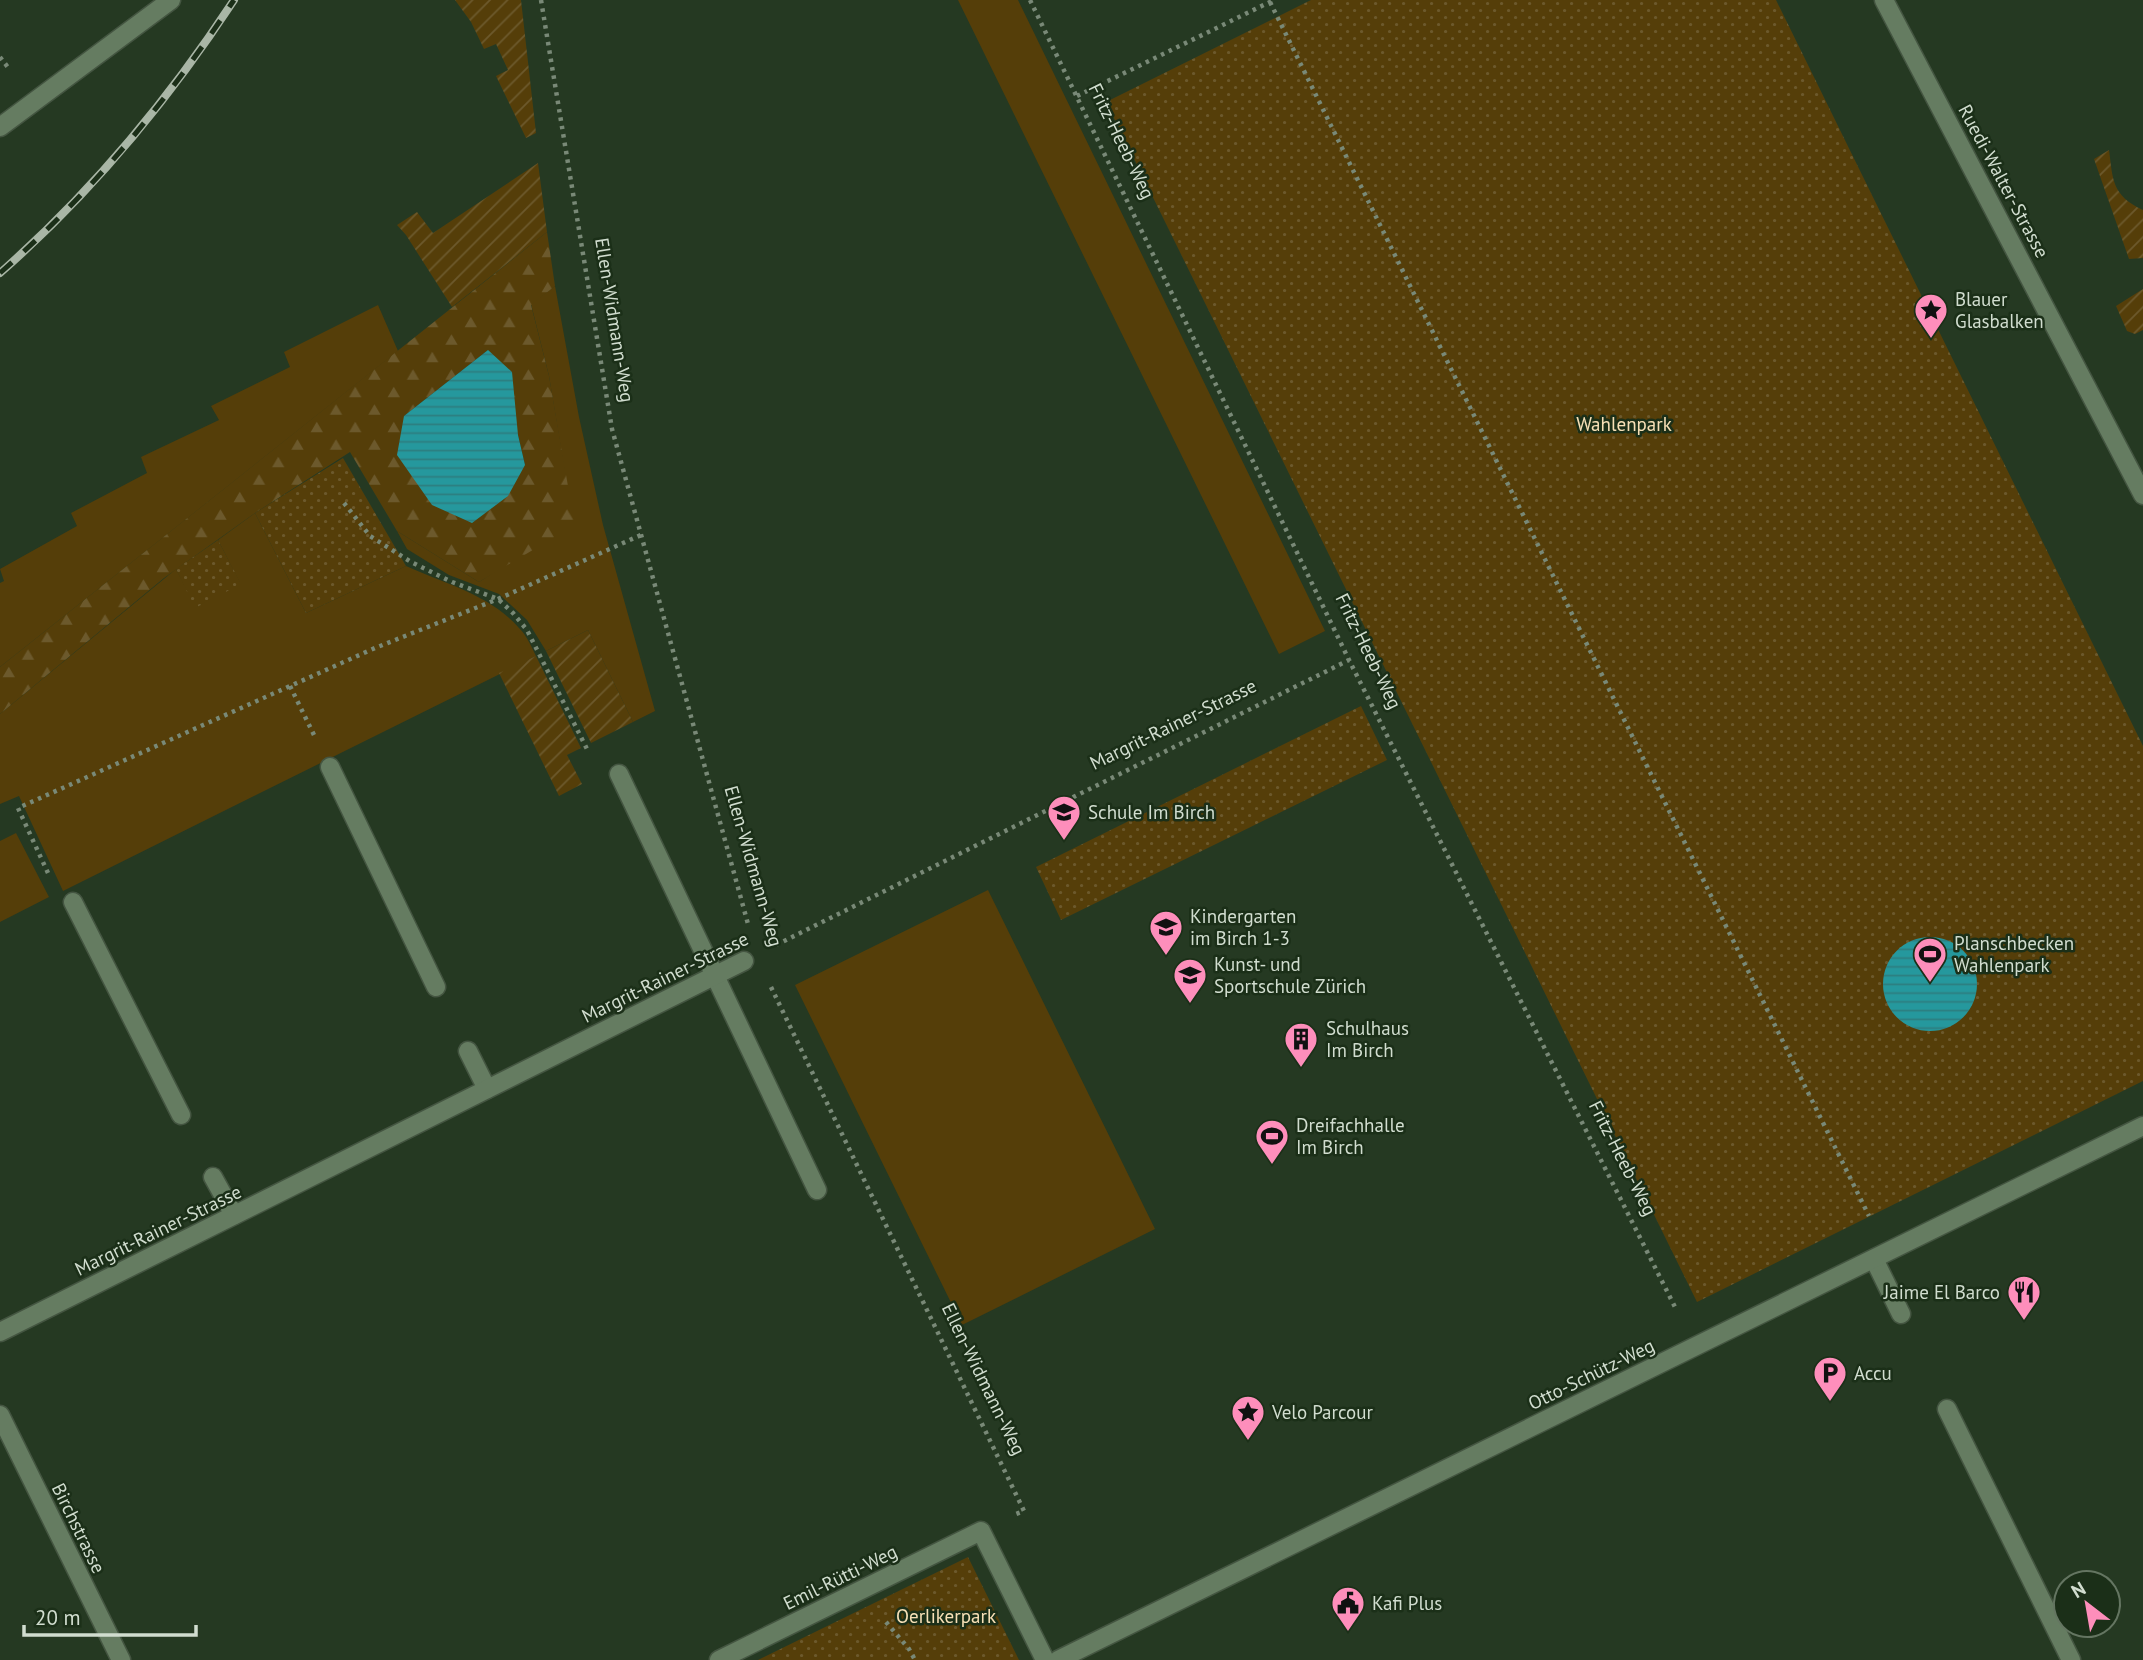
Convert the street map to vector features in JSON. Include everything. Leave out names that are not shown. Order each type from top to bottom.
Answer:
[{"type":"street","points":[[0,127],[171,0]]},
{"type":"street","name":"Ruedi-Walter-Strasse","points":[[1884,0],[2143,495]]},
{"type":"street","points":[[330,767],[436,987]]},
{"type":"street","points":[[619,774],[817,1190]]},
{"type":"street","points":[[73,902],[181,1115]]},
{"type":"street","name":"Margrit-Rainer-Strasse","points":[[0,1332],[750,958]]},
{"type":"street","points":[[468,1051],[487,1089]]},
{"type":"street","name":"Otto-Schütz-Weg","points":[[1058,1660],[2143,1126]]},
{"type":"street","points":[[213,1177],[234,1215]]},
{"type":"street","points":[[1874,1259],[1901,1314]]},
{"type":"street","points":[[1947,1409],[2071,1660]]},
{"type":"street","name":"Birchstrasse","points":[[0,1415],[121,1660]]},
{"type":"street","points":[[981,1531],[1045,1660]]},
{"type":"street","name":"Emil-Rütti-Weg","points":[[719,1660],[981,1531]]},
{"type":"path","name":"Ellen-Widmann-Weg","points":[[541,0],[612,429],[750,958],[1024,1511],[981,1531]]},
{"type":"path","name":"Fritz-Heeb-Weg","points":[[1030,0],[1349,660],[1680,1317]]},
{"type":"path","points":[[1077,96],[1272,1],[1873,1223]]},
{"type":"path","points":[[0,57],[10,71]]},
{"type":"path","points":[[344,503],[370,536],[411,562],[452,582],[498,599],[513,612],[527,630],[589,754]]},
{"type":"path","points":[[52,881],[18,808],[375,648],[498,599],[640,535]]},
{"type":"path","name":"Margrit-Rainer-Strasse","points":[[750,958],[1349,660]]},
{"type":"path","points":[[290,686],[330,767]]},
{"type":"path","points":[[869,1586],[889,1628],[909,1649],[915,1660]]},
{"type":"green space","points":[[455,0],[521,0],[536,133],[526,138],[496,76],[508,70],[496,44],[484,49],[471,22]]},
{"type":"green space","points":[[958,0],[1018,0],[1325,631],[1279,654]]},
{"type":"green space","name":"Wahlenpark","points":[[1311,0],[1776,0],[2143,746],[2143,1081],[1697,1302],[1106,102]]},
{"type":"green space","points":[[2109,150],[2113,178],[2119,192],[2143,210],[2143,258],[2129,259],[2094,159]]},
{"type":"green space","points":[[538,163],[547,232],[452,307],[397,225],[417,212],[433,233]]},
{"type":"green space","points":[[547,232],[555,286],[531,305],[549,376],[574,521],[563,532],[479,582],[397,531],[350,452],[255,513],[164,578],[0,714],[0,667]],"holes":[[[488,350],[518,435],[525,465],[404,416]]]},
{"type":"green space","points":[[555,286],[579,417],[603,525],[655,711],[633,722],[588,630],[546,651],[527,620],[499,594],[449,575],[407,549],[397,531],[479,582],[573,521],[549,376],[531,304]]},
{"type":"green space","points":[[2143,289],[2143,330],[2135,334],[2127,331],[2116,306]]},
{"type":"green space","points":[[378,305],[398,351],[0,667],[0,583],[4,581],[0,569],[77,526],[71,513],[147,473],[141,457],[219,420],[211,406],[290,367],[284,352]]},
{"type":"green space","points":[[343,458],[406,566],[306,613],[255,513]]},
{"type":"green space","points":[[255,513],[306,613],[406,566],[466,591],[495,607],[522,631],[536,656],[63,891],[19,796],[0,804],[0,714],[176,569],[196,607],[240,583],[218,540]]},
{"type":"green space","points":[[218,540],[241,584],[195,608],[176,569]]},
{"type":"green space","points":[[588,630],[633,722],[591,743],[546,651]]},
{"type":"green space","points":[[536,656],[581,748],[567,755],[582,784],[559,796],[499,673]]},
{"type":"green space","points":[[1361,706],[1387,760],[1061,920],[1036,867]]},
{"type":"green space","points":[[16,833],[49,897],[0,922],[0,841]]},
{"type":"green space","points":[[988,890],[1155,1229],[962,1325],[795,985]]},
{"type":"green space","name":"Oerlikerpark","points":[[968,1557],[1019,1660],[758,1660]]},
{"type":"water","points":[[488,350],[512,372],[518,435],[525,465],[508,496],[472,523],[432,505],[397,455],[404,416]]},
{"type":"water","name":"Planschbecken Wahlenpark","points":[[1930,937],[1948,941],[1963,951],[1973,966],[1977,984],[1973,1002],[1963,1017],[1948,1027],[1930,1031],[1912,1027],[1897,1017],[1887,1002],[1883,984],[1887,966],[1897,951],[1912,941]]},
{"type":"railway","points":[[0,273],[66,211],[126,145],[182,74],[234,0]]},
{"type":"place","name":"Blauer Glasbalken","points":[[1931,340]]},
{"type":"place","name":"Schule Im Birch","points":[[1064,842]]},
{"type":"place","name":"Kindergarten im Birch 1-3","points":[[1166,957]]},
{"type":"place","name":"Planschbecken Wahlenpark","points":[[1930,984]]},
{"type":"place","name":"Kunst- und Sportschule Zürich","points":[[1190,1005]]},
{"type":"place","name":"Schulhaus Im Birch","points":[[1301,1069]]},
{"type":"place","name":"Dreifachhalle Im Birch","points":[[1272,1166]]},
{"type":"place","name":"Jaime El Barco","points":[[2024,1322]]},
{"type":"place","name":"Accu","points":[[1830,1403]]},
{"type":"place","name":"Velo Parcour","points":[[1248,1442]]},
{"type":"place","name":"Kafi Plus","points":[[1348,1633]]}]
